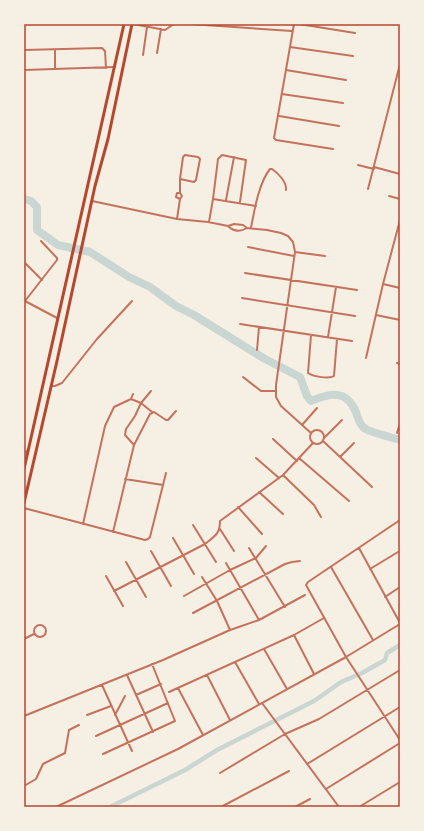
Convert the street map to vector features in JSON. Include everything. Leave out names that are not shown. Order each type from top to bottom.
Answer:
[{"type":"main road","points":[[24,469],[26,451],[124,24]]},
{"type":"main road","points":[[24,503],[133,24]]},
{"type":"street","points":[[133,24],[167,30],[174,24]]},
{"type":"street","points":[[190,24],[292,31]]},
{"type":"street","points":[[294,24],[274,138],[276,140],[333,149]]},
{"type":"street","points":[[299,24],[355,33]]},
{"type":"street","points":[[143,55],[147,27]]},
{"type":"street","points":[[157,53],[161,29]]},
{"type":"street","points":[[290,47],[353,56]]},
{"type":"street","points":[[24,50],[102,48],[105,51],[106,68]]},
{"type":"street","points":[[55,50],[55,69]]},
{"type":"street","points":[[368,189],[400,64]]},
{"type":"street","points":[[24,70],[114,68]]},
{"type":"street","points":[[286,70],[346,80]]},
{"type":"street","points":[[282,94],[344,103]]},
{"type":"street","points":[[279,116],[339,126]]},
{"type":"street","points":[[208,222],[213,199],[218,159],[222,155],[246,160],[240,202]]},
{"type":"street","points":[[177,219],[180,199],[176,197],[176,195],[180,193],[180,179],[184,156],[199,158],[195,181],[180,179]]},
{"type":"street","points":[[226,200],[234,157]]},
{"type":"street","points":[[358,165],[400,174]]},
{"type":"street","points":[[252,228],[256,206],[264,180],[270,169],[277,172],[286,186],[286,190]]},
{"type":"street","points":[[389,196],[400,199]]},
{"type":"street","points":[[213,199],[240,202],[256,206]]},
{"type":"street","points":[[92,202],[177,219],[208,222],[228,226],[234,224],[243,225],[247,228]]},
{"type":"street","points":[[366,358],[400,220]]},
{"type":"street","points":[[228,226],[232,230],[237,231],[252,228],[282,233],[288,236],[293,242],[295,256],[283,330],[276,397],[281,406],[310,433],[310,438],[314,443]]},
{"type":"street","points":[[41,241],[57,258],[57,260],[24,301],[57,318]]},
{"type":"street","points":[[248,247],[295,256]]},
{"type":"street","points":[[295,252],[325,256]]},
{"type":"street","points":[[24,262],[42,280]]},
{"type":"street","points":[[245,273],[357,290]]},
{"type":"street","points":[[383,284],[400,288]]},
{"type":"street","points":[[328,337],[336,287]]},
{"type":"street","points":[[242,298],[355,316]]},
{"type":"street","points":[[51,386],[62,383],[97,340],[132,301]]},
{"type":"street","points":[[376,315],[400,320]]},
{"type":"street","points":[[240,324],[352,341]]},
{"type":"street","points":[[257,350],[259,327]]},
{"type":"street","points":[[311,335],[308,373],[310,375],[330,378],[334,376],[337,338]]},
{"type":"street","points":[[243,377],[261,391],[276,391]]},
{"type":"street","points":[[134,445],[125,432],[141,403],[151,391]]},
{"type":"street","points":[[83,524],[105,426],[114,407],[131,399],[133,394]]},
{"type":"street","points":[[131,399],[141,403],[152,412],[166,420],[168,420],[176,411]]},
{"type":"street","points":[[302,425],[317,408]]},
{"type":"street","points":[[113,532],[134,445],[152,412]]},
{"type":"street","points":[[114,591],[183,556],[205,544],[217,535],[220,529],[220,520],[283,475],[314,443],[318,444],[323,441],[324,438],[342,420]]},
{"type":"street","points":[[397,433],[400,423]]},
{"type":"street","points":[[310,433],[314,430],[319,430],[323,433],[324,438]]},
{"type":"street","points":[[273,440],[297,461]]},
{"type":"street","points":[[323,441],[372,487]]},
{"type":"street","points":[[340,457],[354,443]]},
{"type":"street","points":[[256,458],[279,478]]},
{"type":"street","points":[[299,458],[349,502]]},
{"type":"street","points":[[24,508],[148,540],[166,473]]},
{"type":"street","points":[[283,475],[314,505],[321,517]]},
{"type":"street","points":[[125,479],[163,484]]},
{"type":"street","points":[[259,492],[283,514]]},
{"type":"street","points":[[238,508],[262,534]]},
{"type":"street","points":[[400,520],[306,585],[346,657],[400,740]]},
{"type":"street","points":[[194,525],[216,562]]},
{"type":"street","points":[[220,529],[234,551]]},
{"type":"street","points":[[173,538],[194,574]]},
{"type":"street","points":[[184,596],[230,570],[256,558],[266,546]]},
{"type":"street","points":[[249,548],[285,607]]},
{"type":"street","points":[[56,807],[178,749],[346,657],[400,624],[359,548]]},
{"type":"street","points":[[151,551],[170,586]]},
{"type":"street","points":[[370,569],[398,552]]},
{"type":"street","points":[[193,613],[241,589],[289,562],[300,561]]},
{"type":"street","points":[[126,562],[146,597]]},
{"type":"street","points":[[226,563],[259,620]]},
{"type":"street","points":[[331,567],[373,640]]},
{"type":"street","points":[[106,576],[123,606]]},
{"type":"street","points":[[202,577],[217,601],[230,630]]},
{"type":"street","points":[[385,597],[400,587]]},
{"type":"street","points":[[24,716],[127,675],[230,630],[259,620],[305,595]]},
{"type":"street","points":[[169,692],[294,635],[324,618]]},
{"type":"street","points":[[39,625],[43,626],[45,629],[46,633],[44,636],[37,637],[34,634],[34,630],[39,625]]},
{"type":"street","points":[[24,639],[34,634]]},
{"type":"street","points":[[294,635],[314,674]]},
{"type":"street","points":[[264,649],[287,689]]},
{"type":"street","points":[[235,662],[259,704]]},
{"type":"street","points":[[103,754],[176,721],[152,664]]},
{"type":"street","points":[[220,773],[285,734],[319,719],[400,670]]},
{"type":"street","points":[[127,675],[153,732]]},
{"type":"street","points":[[207,675],[231,720]]},
{"type":"street","points":[[136,695],[160,684]]},
{"type":"street","points":[[102,685],[132,751]]},
{"type":"street","points":[[178,688],[203,735]]},
{"type":"street","points":[[115,715],[125,696]]},
{"type":"street","points":[[96,736],[168,703]]},
{"type":"street","points":[[262,703],[339,807]]},
{"type":"street","points":[[87,715],[111,706]]},
{"type":"street","points":[[307,764],[400,707]]},
{"type":"street","points":[[24,786],[36,779],[43,764],[65,753],[69,730],[79,725]]},
{"type":"street","points":[[326,789],[400,744]]},
{"type":"street","points":[[221,807],[288,771]]},
{"type":"street","points":[[359,807],[400,782]]},
{"type":"street","points":[[295,807],[310,799]]},
{"type":"waterway","points":[[24,199],[31,201],[37,207],[37,230],[58,245],[90,252],[129,277],[150,287],[176,306],[194,315],[265,359],[300,377],[307,396],[311,401],[331,395],[342,396],[352,405],[360,423],[364,428],[400,440]]},
{"type":"waterway","points":[[110,807],[185,770],[217,750],[314,701],[341,682],[362,673],[385,660],[387,653],[400,645]]}]
